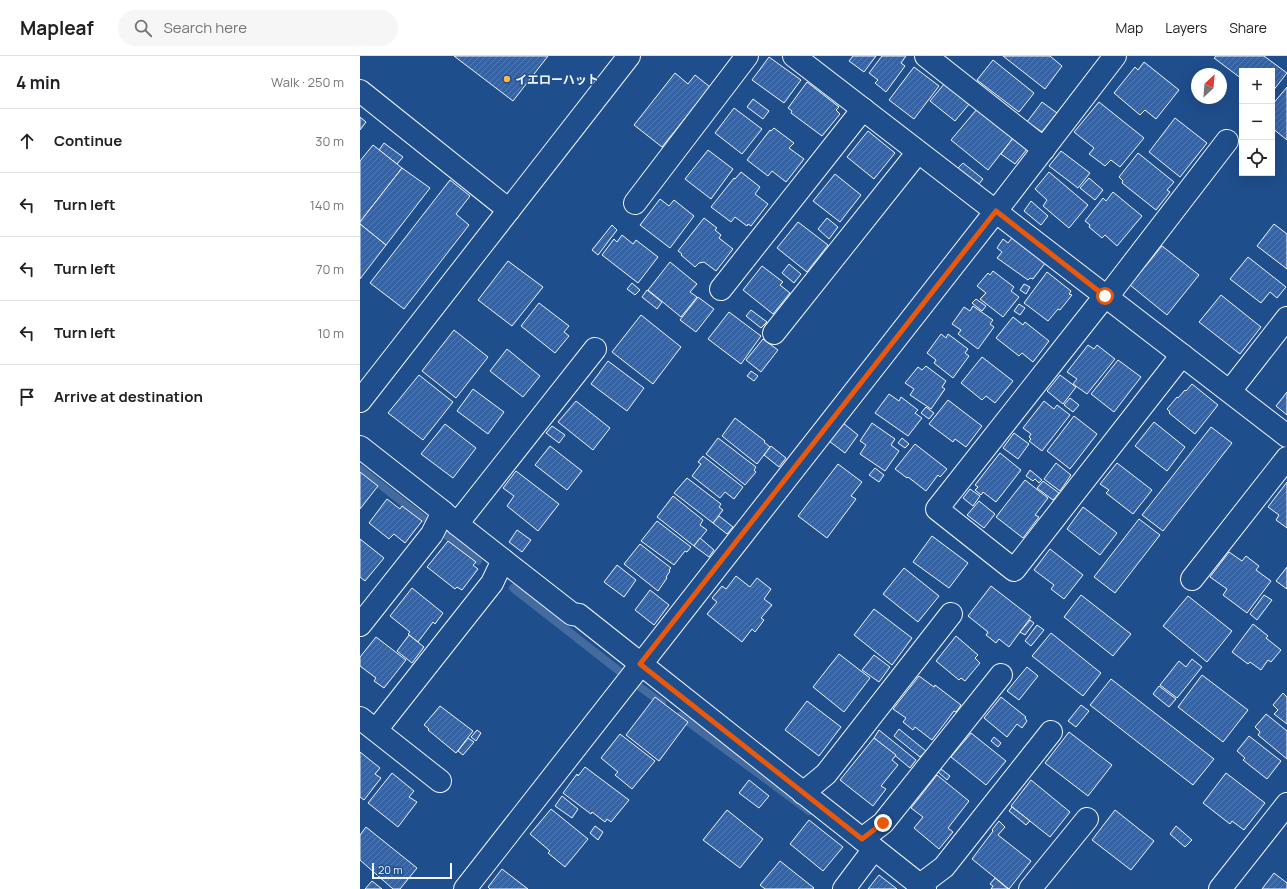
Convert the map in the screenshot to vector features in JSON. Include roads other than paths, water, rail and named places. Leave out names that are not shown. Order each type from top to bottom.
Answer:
[{"type":"street","points":[[360,401],[628,56]]},
{"type":"street","points":[[635,203],[747,56]]},
{"type":"street","points":[[794,56],[1287,436]]},
{"type":"street","points":[[926,56],[1044,149]]},
{"type":"street","points":[[464,889],[996,211],[1115,56]]},
{"type":"street","points":[[360,92],[509,210]]},
{"type":"street","points":[[721,289],[863,109]]},
{"type":"street","points":[[1182,355],[1014,570],[937,509],[1227,141]]},
{"type":"street","points":[[774,333],[918,152]]},
{"type":"street","points":[[1230,391],[1287,318]]},
{"type":"street","points":[[360,625],[432,534],[450,518],[594,349]]},
{"type":"street","points":[[360,447],[572,614],[579,616],[923,887],[944,867],[1051,732]]},
{"type":"street","points":[[1192,578],[1287,458]]},
{"type":"street","points":[[440,780],[368,724],[492,583],[503,560]]},
{"type":"street","points":[[803,793],[826,774],[951,614]]},
{"type":"street","points":[[844,889],[868,844],[883,823],[1001,675]]},
{"type":"street","points":[[1220,889],[1287,804]]},
{"type":"street","points":[[1030,889],[1087,819]]},
{"type":"waterway","points":[[360,469],[423,518]]},
{"type":"waterway","points":[[442,532],[478,561]]},
{"type":"waterway","points":[[513,588],[623,674]]},
{"type":"waterway","points":[[640,687],[662,703]]},
{"type":"waterway","points":[[680,716],[809,811]]},
{"type":"place","name":"イエローハット","points":[[507,79]]}]
